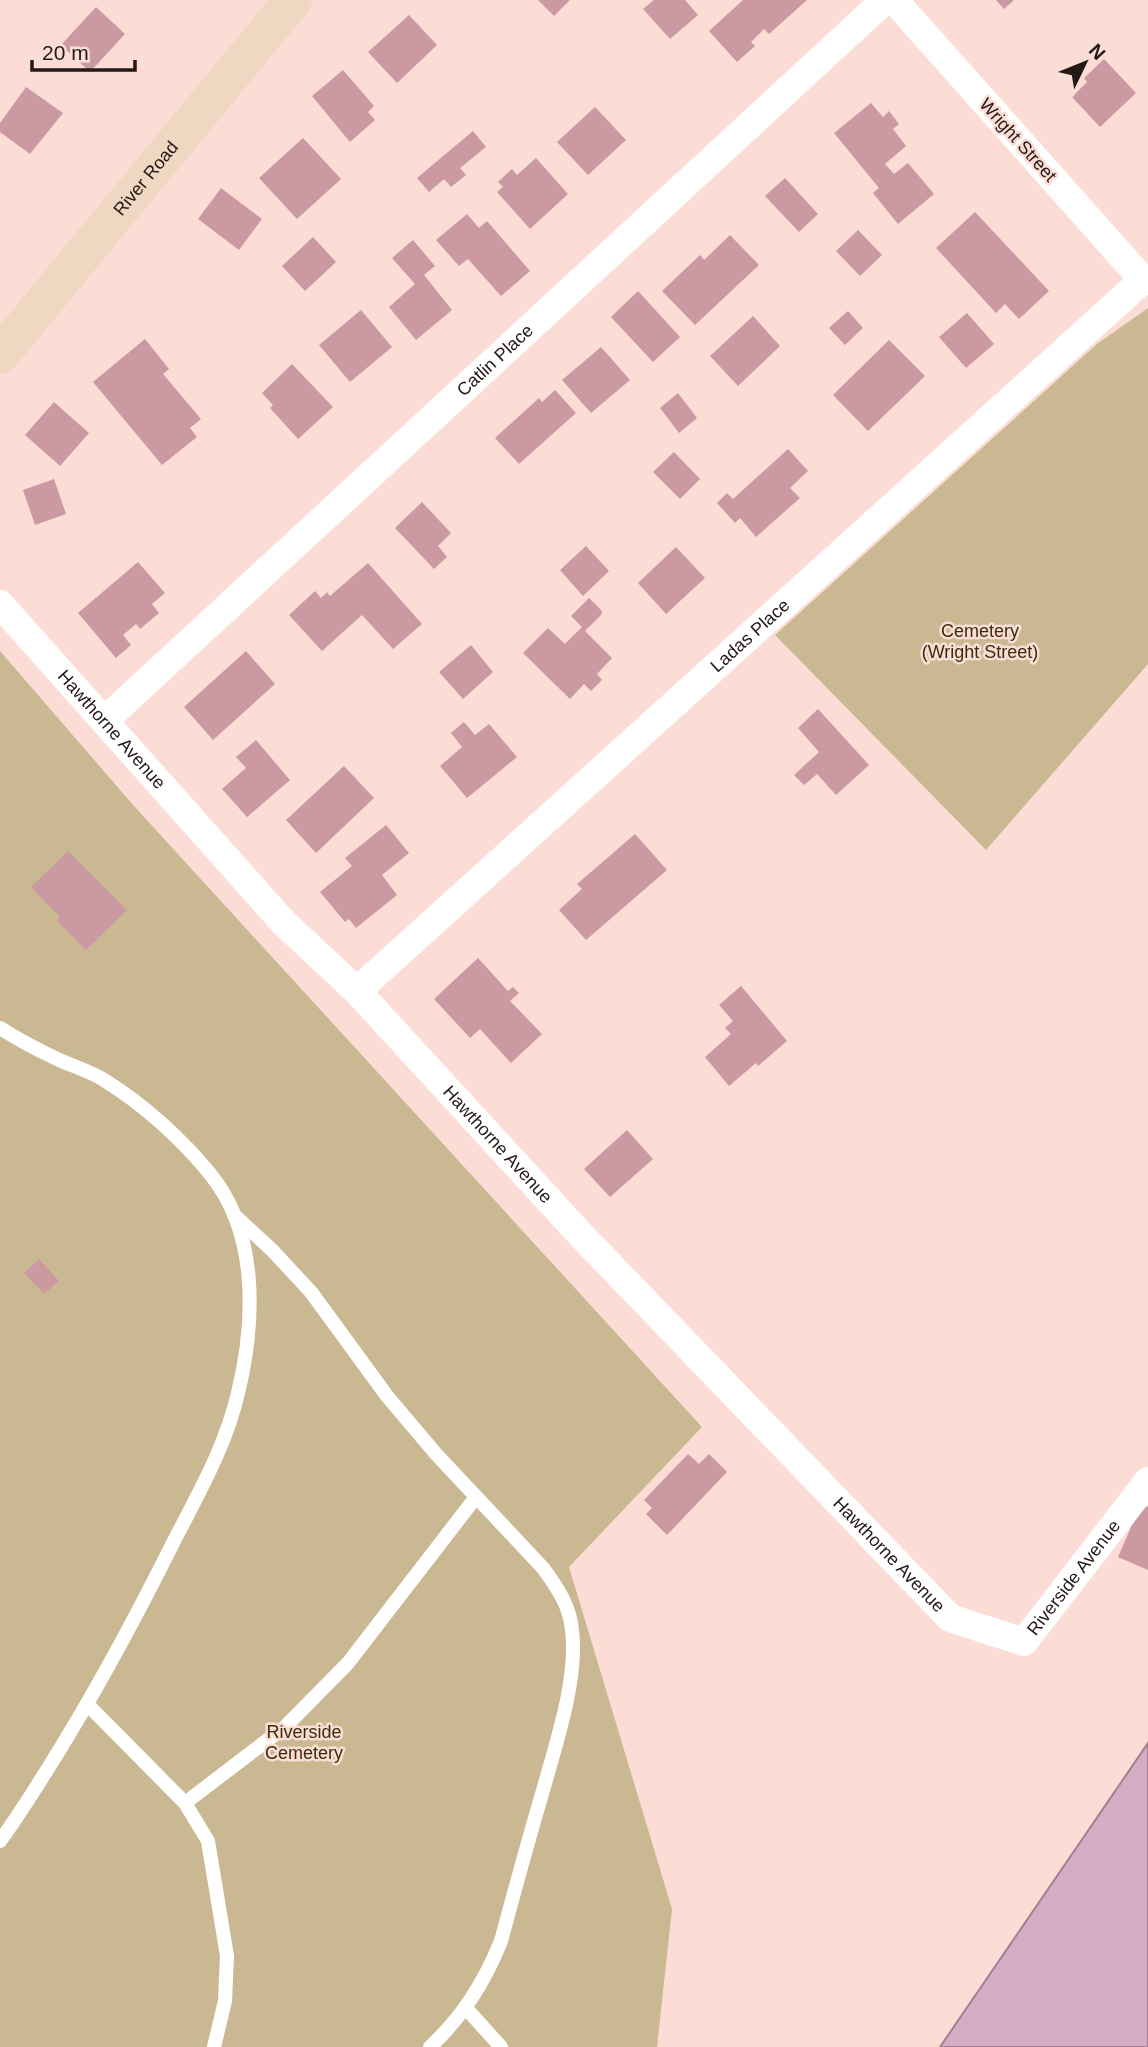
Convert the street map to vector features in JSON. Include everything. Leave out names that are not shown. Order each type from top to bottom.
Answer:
[{"type":"main road","name":"River Road","points":[[0,355],[293,0]]},
{"type":"street","name":"Catlin Place","points":[[104,721],[885,0]]},
{"type":"street","name":"Wright Street","points":[[894,0],[1143,280]]},
{"type":"street","name":"Ladas Place","points":[[357,991],[1143,280]]},
{"type":"street","name":"Hawthorne Avenue","points":[[0,604],[283,922],[357,991],[580,1234],[950,1618],[1024,1642]]},
{"type":"street","name":"Riverside Avenue","points":[[1024,1642],[1148,1481]]},
{"type":"lane","points":[[0,1028],[50,1056],[103,1079],[179,1140],[212,1177],[234,1215],[245,1255],[250,1297],[248,1347],[238,1396],[218,1451],[188,1514],[87,1704],[0,1841]]},
{"type":"lane","points":[[234,1215],[272,1250],[311,1292],[387,1396],[543,1568],[568,1609],[572,1630],[572,1658],[563,1717],[501,1941],[487,1975],[466,2007],[430,2047]]},
{"type":"lane","points":[[184,1802],[286,1726],[348,1663],[477,1497]]},
{"type":"lane","points":[[87,1704],[184,1802],[208,1841],[227,1956],[225,2001],[214,2047]]},
{"type":"lane","points":[[466,2007],[501,2047]]},
{"type":"green space","name":"Cemetery (Wright Street)","points":[[1148,308],[1148,664],[986,850],[775,635],[1097,344]]},
{"type":"green space","name":"Riverside Cemetery","points":[[0,651],[134,806],[702,1427],[569,1567],[672,1909],[657,2047],[0,2047]]},
{"type":"shaded area","points":[[1148,1743],[1148,2047],[940,2047]]},
{"type":"building","points":[[538,0],[570,0],[554,16]]},
{"type":"building","points":[[654,0],[685,0],[698,15],[670,39],[643,9]]},
{"type":"building","points":[[743,0],[807,0],[769,34],[764,29],[751,42],[755,46],[737,62],[709,31]]},
{"type":"building","points":[[996,0],[1014,0],[1004,9]]},
{"type":"building","points":[[96,7],[125,34],[90,72],[61,45]]},
{"type":"building","points":[[409,15],[437,45],[397,83],[368,52]]},
{"type":"building","points":[[1104,59],[1136,93],[1100,127],[1072,97],[1087,82],[1084,78]]},
{"type":"building","points":[[343,70],[374,106],[368,112],[375,120],[350,142],[312,96]]},
{"type":"building","points":[[26,87],[63,113],[30,154],[0,132],[0,123]]},
{"type":"building","points":[[871,103],[883,117],[889,111],[899,124],[893,129],[906,146],[885,164],[894,174],[908,163],[934,194],[898,224],[873,193],[879,188],[834,133]]},
{"type":"building","points":[[595,107],[626,140],[588,175],[557,142]]},
{"type":"building","points":[[473,131],[486,147],[460,168],[466,175],[451,187],[444,179],[429,192],[417,178]]},
{"type":"building","points":[[303,138],[341,179],[297,219],[259,178]]},
{"type":"building","points":[[536,158],[568,194],[530,229],[497,192],[503,187],[498,182],[512,169],[517,175]]},
{"type":"building","points":[[785,178],[818,214],[799,232],[765,196]]},
{"type":"building","points":[[221,188],[262,219],[239,250],[198,219]]},
{"type":"building","points":[[975,212],[1049,291],[1019,319],[1005,304],[996,313],[936,248]]},
{"type":"building","points":[[467,214],[479,228],[487,221],[530,271],[501,296],[468,259],[459,266],[436,240]]},
{"type":"building","points":[[858,230],[882,255],[860,276],[836,251]]},
{"type":"building","points":[[730,235],[759,265],[695,325],[662,291],[700,255],[704,260]]},
{"type":"building","points":[[313,237],[336,262],[305,291],[282,266]]},
{"type":"building","points":[[413,240],[435,266],[424,275],[452,310],[416,340],[389,307],[415,284],[392,258]]},
{"type":"building","points":[[638,291],[680,337],[653,362],[611,317]]},
{"type":"building","points":[[361,310],[392,347],[350,382],[319,345]]},
{"type":"building","points":[[848,311],[863,328],[845,345],[829,328]]},
{"type":"building","points":[[967,313],[994,344],[966,368],[939,337]]},
{"type":"building","points":[[753,316],[780,346],[738,386],[710,356]]},
{"type":"building","points":[[145,339],[169,369],[163,374],[201,419],[190,428],[197,437],[162,465],[93,382]]},
{"type":"building","points":[[889,340],[925,376],[868,431],[833,395]]},
{"type":"building","points":[[601,347],[630,380],[591,413],[562,380]]},
{"type":"building","points":[[292,364],[333,407],[298,439],[270,408],[273,405],[262,393]]},
{"type":"building","points":[[555,390],[576,413],[519,464],[495,438],[539,398],[542,402]]},
{"type":"building","points":[[678,393],[697,418],[679,433],[660,408]]},
{"type":"building","points":[[54,402],[89,433],[60,466],[25,435]]},
{"type":"building","points":[[788,449],[808,471],[790,488],[800,498],[756,537],[740,518],[735,523],[717,503],[727,493],[733,499]]},
{"type":"building","points":[[674,452],[700,479],[680,499],[653,472]]},
{"type":"building","points":[[54,479],[66,514],[35,525],[23,490]]},
{"type":"building","points":[[422,502],[451,533],[438,546],[447,557],[434,569],[395,528]]},
{"type":"building","points":[[586,546],[609,571],[583,596],[560,570]]},
{"type":"building","points":[[676,547],[705,578],[666,614],[638,583]]},
{"type":"building","points":[[138,562],[165,593],[152,604],[159,613],[140,629],[136,624],[123,635],[131,645],[116,658],[78,613]]},
{"type":"building","points":[[368,563],[422,624],[393,649],[362,615],[322,651],[289,615],[315,591],[321,598],[327,592],[330,596]]},
{"type":"building","points":[[589,598],[602,611],[585,631],[612,658],[597,674],[602,680],[591,691],[584,684],[570,699],[523,653],[548,628],[565,644],[582,627],[571,616]]},
{"type":"building","points":[[471,645],[493,672],[463,699],[439,672]]},
{"type":"building","points":[[246,651],[275,684],[213,740],[184,707]]},
{"type":"building","points":[[818,709],[869,765],[836,795],[817,774],[804,785],[794,775],[819,752],[798,728]]},
{"type":"building","points":[[464,722],[475,735],[489,724],[517,757],[467,798],[440,766],[462,747],[451,733]]},
{"type":"building","points":[[256,740],[290,780],[247,817],[222,789],[246,768],[236,757]]},
{"type":"building","points":[[344,766],[374,798],[316,853],[286,820]]},
{"type":"building","points":[[386,825],[409,853],[382,875],[397,895],[356,928],[349,919],[345,922],[320,892],[352,866],[345,858]]},
{"type":"building","points":[[635,834],[667,870],[586,940],[559,910],[582,889],[577,884]]},
{"type":"building","points":[[68,851],[127,910],[86,950],[58,922],[59,916],[31,887]]},
{"type":"building","points":[[478,958],[508,991],[513,987],[519,993],[510,1001],[542,1034],[511,1063],[480,1029],[470,1038],[434,999]]},
{"type":"building","points":[[741,986],[787,1041],[729,1086],[705,1057],[731,1034],[725,1028],[733,1021],[719,1005]]},
{"type":"building","points":[[627,1130],[653,1159],[610,1197],[584,1169]]},
{"type":"building","points":[[39,1259],[59,1281],[44,1294],[24,1273]]},
{"type":"building","points":[[688,1454],[699,1464],[709,1454],[727,1472],[667,1535],[646,1514],[652,1508],[644,1500]]},
{"type":"building","points":[[1141,1504],[1148,1507],[1148,1570],[1118,1557]]}]
